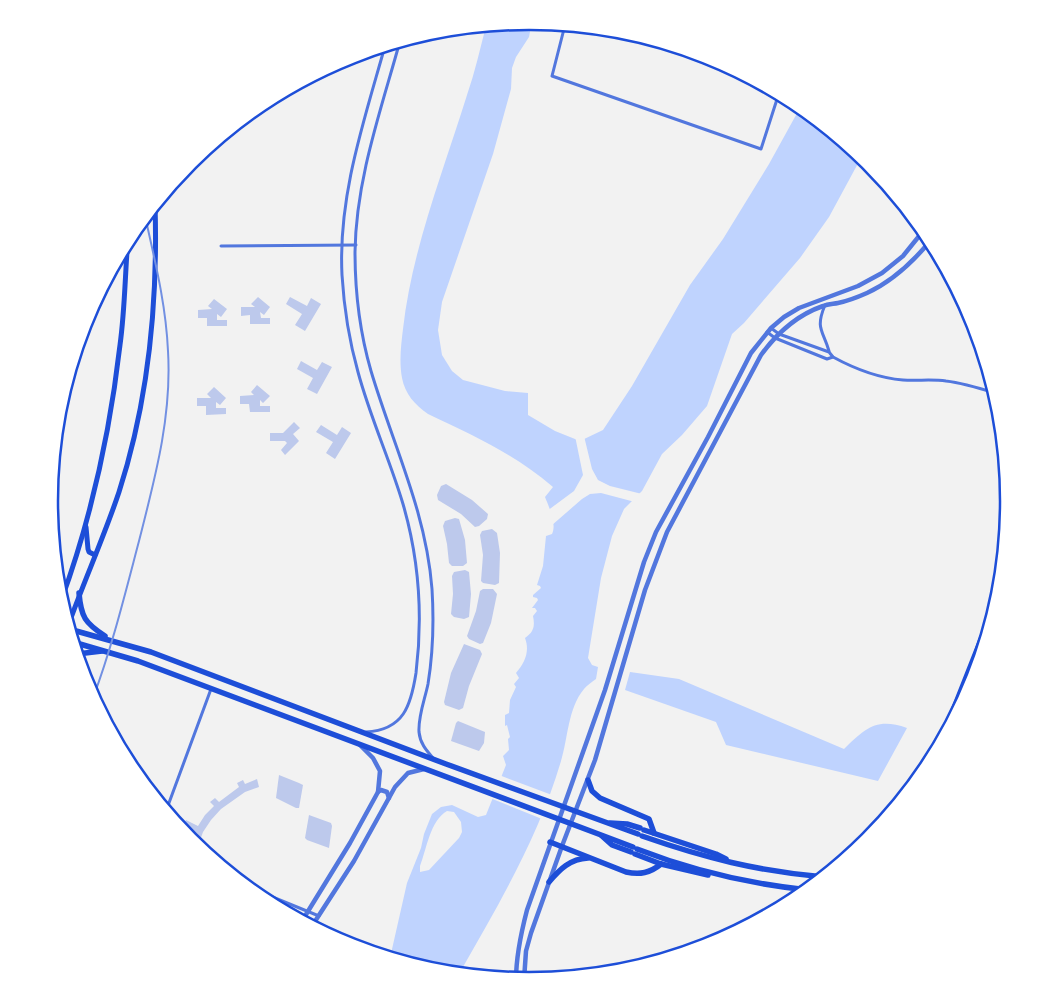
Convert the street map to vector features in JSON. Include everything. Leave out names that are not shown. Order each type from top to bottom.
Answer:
[{"type":"highway","points":[[79,594],[82,616],[108,639]]},
{"type":"highway","points":[[76,630],[151,652],[601,822],[627,824],[641,832],[734,864],[781,873],[815,876]]},
{"type":"highway","points":[[81,644],[106,651],[211,689],[599,833],[612,845],[728,877]]},
{"type":"highway","points":[[84,653],[106,651]]},
{"type":"highway","points":[[588,780],[592,792],[600,798],[649,818],[654,834]]},
{"type":"highway","points":[[641,832],[654,834],[716,854],[734,864]]},
{"type":"highway","points":[[550,842],[635,874],[647,872],[661,864]]},
{"type":"highway","points":[[634,851],[661,864],[698,874],[797,889]]},
{"type":"highway","points":[[549,882],[564,865],[582,858],[591,858]]},
{"type":"highway","points":[[772,884],[779,881],[781,873]]},
{"type":"highway","points":[[805,875],[817,874]]},
{"type":"main road","points":[[72,616],[79,594],[96,555],[119,491],[134,438],[144,385],[155,294],[155,214]]},
{"type":"main road","points":[[65,582],[86,522],[104,445],[113,395],[124,302],[127,255]]},
{"type":"main road","points":[[86,522],[88,549],[92,554],[96,555]]},
{"type":"street","points":[[563,31],[552,76],[761,149],[777,100]]},
{"type":"street","points":[[398,49],[364,172],[358,212],[356,245],[357,291],[366,350],[377,389],[415,499],[428,554],[433,609],[432,646],[428,683],[419,730],[425,748],[436,760]]},
{"type":"street","points":[[359,731],[376,731],[391,725],[404,714],[408,707],[417,663],[419,609],[416,564],[407,520],[364,393],[353,353],[344,292],[342,245],[351,170],[383,53]]},
{"type":"street","points":[[516,972],[520,935],[534,888],[610,678],[644,562],[656,532],[751,353],[769,330],[784,317],[799,308],[858,286],[882,273],[903,256],[920,237]]},
{"type":"street","points":[[221,246],[356,245]]},
{"type":"street","points":[[525,972],[526,951],[562,846],[595,760],[645,590],[667,532],[762,356],[777,336],[800,317],[825,305],[853,299],[879,287],[913,261],[925,246]]},
{"type":"street","points":[[825,305],[820,318],[820,330],[833,357],[867,373],[885,378],[944,381],[965,384],[987,391]]},
{"type":"street","points":[[769,330],[777,336],[827,359],[833,357]]},
{"type":"street","points":[[777,336],[829,352]]},
{"type":"street","points":[[169,804],[211,689]]},
{"type":"street","points":[[305,915],[350,843],[378,792],[380,772],[373,758],[359,744]]},
{"type":"street","points":[[316,920],[354,861],[395,787],[408,773],[424,769]]},
{"type":"street","points":[[378,792],[384,790],[389,798]]},
{"type":"street","points":[[274,897],[319,916]]},
{"type":"water","points":[[530,30],[529,37],[516,57],[512,68],[511,89],[493,154],[442,302],[438,330],[442,355],[452,371],[463,380],[505,391],[528,393],[528,415],[555,431],[580,441],[603,430],[632,386],[690,285],[723,239],[769,164],[797,113],[816,127],[858,164],[829,217],[800,258],[744,323],[732,334],[707,406],[682,435],[662,454],[642,491],[624,509],[612,536],[601,578],[588,658],[592,665],[598,667],[596,679],[584,689],[575,705],[561,761],[541,816],[503,896],[463,967],[437,963],[392,951],[407,883],[432,814],[441,807],[452,805],[478,817],[486,815],[506,765],[503,756],[509,750],[508,739],[510,737],[507,725],[505,726],[505,715],[509,713],[510,700],[516,687],[514,684],[519,678],[516,673],[526,657],[525,638],[533,629],[533,616],[537,611],[535,608],[532,608],[538,600],[533,595],[541,588],[537,585],[543,566],[546,536],[552,534],[554,525],[545,497],[553,487],[508,455],[423,411],[408,394],[403,384],[401,372],[402,335],[413,270],[429,211],[472,78],[484,32]],"holes":[[[447,811],[454,812],[461,822],[462,832],[459,838],[429,870],[420,872],[427,843],[441,815]]]},
{"type":"water","points":[[630,672],[679,679],[844,749],[858,736],[872,727],[887,724],[907,728],[878,781],[726,745],[716,722],[625,690]]},
{"type":"pier","points":[[575,436],[580,438],[584,436],[592,469],[598,480],[610,486],[642,494],[635,502],[601,493],[590,494],[551,526],[547,511],[574,491],[583,475]]},
{"type":"pier","points":[[499,775],[552,795],[542,819],[490,798]]},
{"type":"building","points":[[258,297],[270,307],[264,315],[260,312],[261,318],[270,318],[270,324],[250,324],[250,315],[241,316],[241,307],[255,307],[251,304]]},
{"type":"building","points":[[290,297],[307,306],[311,298],[321,304],[305,331],[295,325],[302,314],[286,304]]},
{"type":"building","points":[[214,299],[227,309],[221,317],[217,314],[217,320],[227,320],[227,326],[207,326],[207,318],[198,318],[198,310],[212,309],[208,306]]},
{"type":"building","points":[[301,361],[317,370],[322,362],[332,367],[317,394],[307,389],[313,378],[297,369]]},
{"type":"building","points":[[257,385],[270,396],[263,403],[260,400],[260,406],[270,406],[270,412],[250,412],[249,404],[240,404],[240,396],[254,395],[251,392]]},
{"type":"building","points":[[214,387],[226,398],[220,405],[216,402],[216,408],[226,408],[226,414],[206,415],[206,406],[197,406],[197,398],[211,398],[207,394]]},
{"type":"building","points":[[294,422],[300,428],[293,434],[299,441],[285,455],[281,450],[287,443],[285,441],[270,441],[270,433],[283,433]]},
{"type":"building","points":[[321,425],[337,435],[342,427],[351,433],[335,459],[326,453],[333,442],[316,432]]},
{"type":"building","points":[[446,484],[472,500],[488,514],[487,519],[475,527],[461,514],[438,500],[437,495],[441,486]]},
{"type":"building","points":[[455,518],[459,519],[465,540],[467,563],[463,566],[452,566],[449,563],[443,526],[445,521]]},
{"type":"building","points":[[492,529],[497,533],[500,553],[499,583],[495,585],[481,581],[483,555],[480,535],[482,531]]},
{"type":"building","points":[[465,570],[469,572],[471,594],[469,617],[464,619],[454,617],[451,614],[452,576],[454,572]]},
{"type":"building","points":[[483,589],[493,589],[497,594],[491,623],[483,643],[480,644],[469,639],[467,636],[476,611],[480,591]]},
{"type":"building","points":[[464,644],[480,650],[482,654],[469,686],[463,708],[459,710],[445,705],[444,702],[451,673]]},
{"type":"building","points":[[458,721],[485,732],[484,743],[479,751],[451,741]]},
{"type":"building","points":[[279,775],[303,785],[299,808],[276,798]]},
{"type":"building","points":[[257,779],[259,787],[245,792],[221,809],[211,820],[201,838],[185,822],[186,820],[198,826],[214,806],[210,802],[215,798],[219,802],[239,787],[237,783],[243,780],[245,784]]},
{"type":"building","points":[[309,815],[331,823],[329,848],[305,838]]},
{"type":"railway","points":[[97,687],[118,620],[145,517],[165,423],[169,375],[165,317],[160,283],[147,225]]}]
